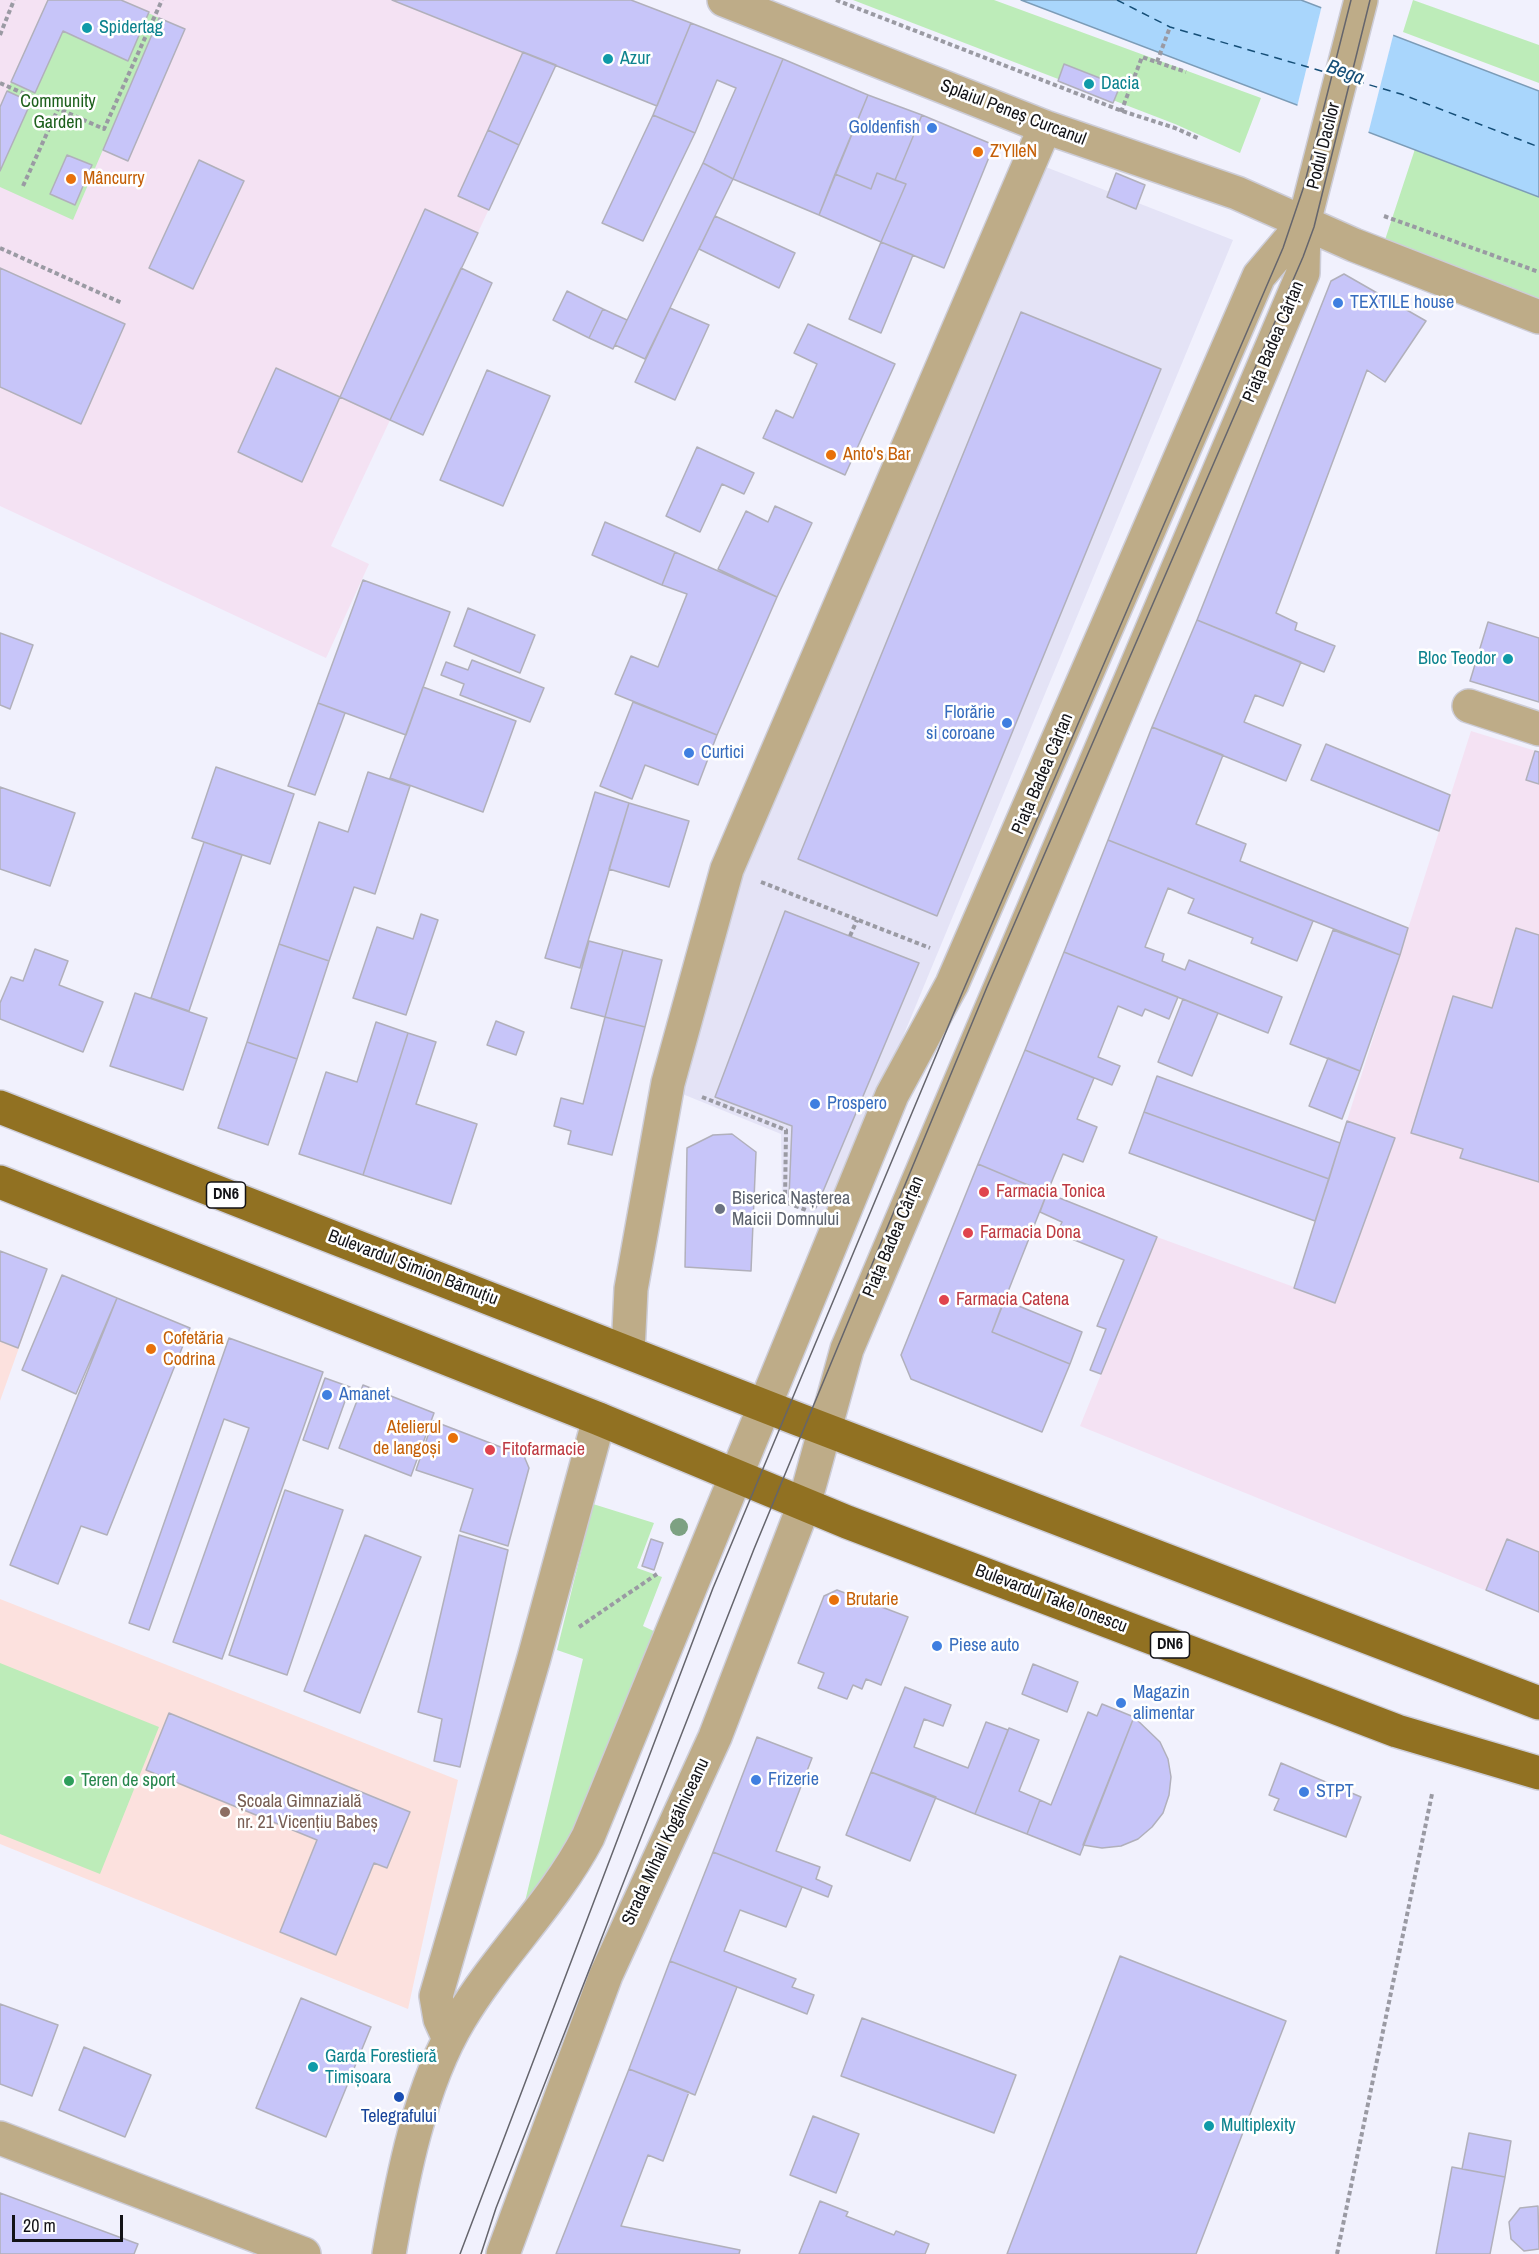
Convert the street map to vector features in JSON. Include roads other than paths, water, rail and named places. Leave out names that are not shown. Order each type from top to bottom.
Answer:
[{"type":"main road","name":"Bulevardul Simion Bărnuțiu","points":[[0,1107],[825,1430]]},
{"type":"main road","name":"DN6","points":[[0,1182],[736,1474]]},
{"type":"main road","name":"DN6","points":[[825,1430],[1539,1703]]},
{"type":"main road","name":"Bulevardul Take Ionescu","points":[[736,1474],[804,1505],[1397,1731],[1539,1773]]},
{"type":"street","name":"Splaiul Peneș Curcanul","points":[[724,0],[1045,127],[1237,193],[1304,223],[1539,317]]},
{"type":"street","name":"Podul Dacilor","points":[[1304,223],[1360,0]]},
{"type":"street","points":[[628,1352],[631,1289],[668,1083],[727,869],[1045,127]]},
{"type":"street","name":"Piața Badea Cârțan","points":[[764,1406],[892,1095],[952,984],[1259,276],[1304,223]]},
{"type":"street","name":"Piața Badea Cârțan","points":[[825,1430],[847,1349],[1303,273],[1304,223]]},
{"type":"street","points":[[1469,706],[1539,729]]},
{"type":"street","points":[[389,2254],[414,2139],[449,2038],[474,1998],[558,1888],[588,1837],[764,1406]]},
{"type":"street","points":[[449,2038],[440,2019],[436,1996],[534,1658],[599,1419]]},
{"type":"street","name":"Strada Mihail Kogălniceanu","points":[[502,2254],[606,1975],[715,1737],[804,1505],[825,1430]]},
{"type":"street","points":[[0,2138],[304,2254]]},
{"type":"water","name":"Bega","points":[[1021,0],[1301,0],[1539,91],[1539,197]]},
{"type":"tram line","points":[[460,2254],[713,1588],[963,991],[1283,248],[1304,186],[1351,0]]},
{"type":"tram line","points":[[481,2254],[496,2208],[754,1549],[987,987],[1303,257],[1314,227],[1370,0]]},
{"type":"place","name":"Spidertag","points":[[87,28]]},
{"type":"place","name":"Azur","points":[[608,59]]},
{"type":"place","name":"Dacia","points":[[1089,84]]},
{"type":"place","name":"Goldenfish","points":[[932,128]]},
{"type":"place","name":"Z'YlleN","points":[[978,152]]},
{"type":"place","name":"Mâncurry","points":[[71,179]]},
{"type":"place","name":"TEXTILE house","points":[[1338,303]]},
{"type":"place","name":"Anto's Bar","points":[[831,455]]},
{"type":"place","name":"Bloc Teodor","points":[[1508,659]]},
{"type":"place","name":"Florărie si coroane","points":[[1007,723]]},
{"type":"place","name":"Curtici","points":[[689,753]]},
{"type":"place","name":"Prospero","points":[[815,1104]]},
{"type":"place","name":"Farmacia Tonica","points":[[984,1192]]},
{"type":"place","name":"Biserica Nașterea Maicii Domnului","points":[[720,1209]]},
{"type":"place","name":"Farmacia Dona","points":[[968,1233]]},
{"type":"place","name":"Farmacia Catena","points":[[944,1300]]},
{"type":"place","name":"Cofetăria Codrina","points":[[151,1349]]},
{"type":"place","name":"Amanet","points":[[327,1395]]},
{"type":"place","name":"Atelierul de langoși","points":[[453,1438]]},
{"type":"place","name":"Fitofarmacie","points":[[490,1450]]},
{"type":"place","name":"Brutarie","points":[[834,1600]]},
{"type":"place","name":"Piese auto","points":[[937,1646]]},
{"type":"place","name":"Magazin alimentar","points":[[1121,1703]]},
{"type":"place","name":"Frizerie","points":[[756,1780]]},
{"type":"place","name":"Teren de sport","points":[[69,1781]]},
{"type":"place","name":"STPT","points":[[1304,1792]]},
{"type":"place","name":"Școala Gimnazială nr. 21 Vicențiu Babeș","points":[[225,1812]]},
{"type":"place","name":"Garda Forestieră Timișoara","points":[[313,2067]]},
{"type":"place","name":"Telegrafului","points":[[399,2097]]},
{"type":"place","name":"Multiplexity","points":[[1209,2126]]},
{"type":"park label","name":"Community Garden","points":[[58,112]]}]
